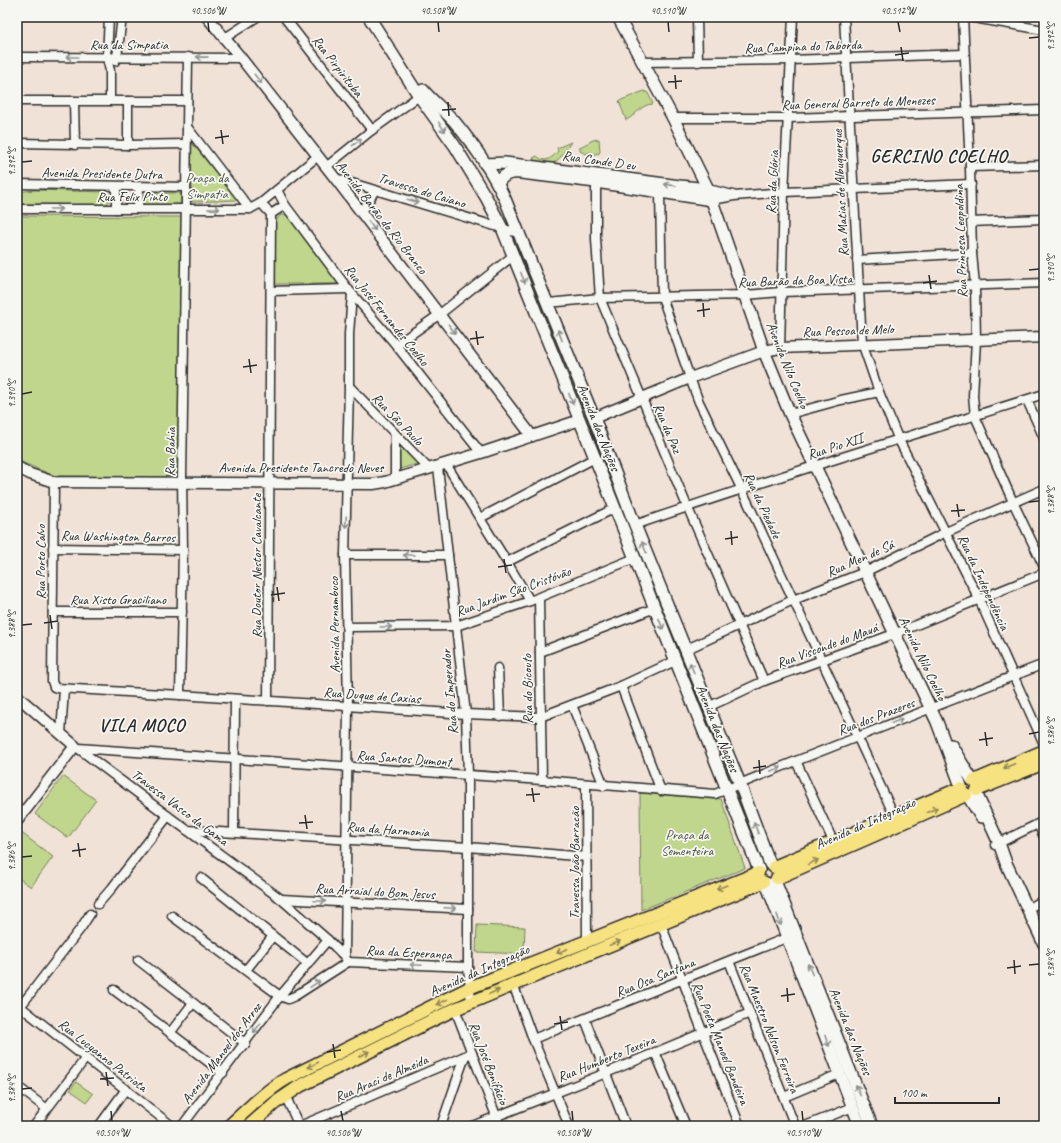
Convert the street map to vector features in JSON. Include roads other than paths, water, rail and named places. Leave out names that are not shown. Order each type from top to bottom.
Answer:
[{"type":"main road","name":"Avenida das Nações","points":[[368,17],[419,96],[455,146],[487,199],[502,228],[596,458],[726,789],[768,875],[872,1126]]},
{"type":"main road","name":"Avenida das Nações","points":[[375,17],[422,90],[454,122],[498,184],[548,303],[635,525],[740,784],[786,938],[860,1126]]},
{"type":"main road","name":"Avenida Nilo Coelho","points":[[618,17],[673,118],[708,189],[746,295],[764,351],[790,414],[980,815],[997,844],[1027,909]]},
{"type":"main road","name":"Rua Conde D eu","points":[[485,164],[505,163],[596,178],[660,193],[712,200]]},
{"type":"main road","name":"Rua Conde D eu","points":[[498,184],[502,177],[513,172],[596,178],[708,189]]},
{"type":"main road","points":[[558,364],[560,358],[566,356],[569,358]]},
{"type":"main road","points":[[606,485],[618,481]]},
{"type":"main road","name":"Avenida da Integração","points":[[250,1125],[285,1095],[313,1078],[454,1009],[661,924],[768,875],[969,789],[1044,751]]},
{"type":"main road","name":"Avenida da Integração","points":[[229,1126],[277,1084],[469,988],[586,941],[768,875],[833,842],[894,815],[1044,763]]},
{"type":"main road","points":[[1027,909],[1044,944]]},
{"type":"main road","points":[[257,1100],[261,1108],[267,1110]]},
{"type":"main road","points":[[242,1114],[248,1116],[250,1125]]},
{"type":"street","points":[[109,17],[108,57],[110,71],[110,100]]},
{"type":"street","points":[[110,71],[117,57],[122,17]]},
{"type":"street","name":"Avenida Barão do Rio Branco","points":[[207,17],[362,212],[532,436]]},
{"type":"street","points":[[225,38],[257,17]]},
{"type":"street","name":"Rua Pirpirituba","points":[[284,17],[372,130]]},
{"type":"street","points":[[697,17],[698,62]]},
{"type":"street","name":"Rua da Glória","points":[[780,348],[784,192],[793,17]]},
{"type":"street","name":"Rua Matias de Albuquerque","points":[[844,17],[862,344]]},
{"type":"street","name":"Rua Princesa Leopoldina","points":[[964,17],[964,54],[971,184],[972,253],[975,286],[976,340],[973,389],[975,416],[1044,567]]},
{"type":"street","points":[[968,17],[1044,30]]},
{"type":"street","name":"Rua Campina do Taborda","points":[[642,62],[790,60],[964,54]]},
{"type":"street","name":"Rua da Simpatia","points":[[17,57],[241,58]]},
{"type":"street","name":"Rua Bahia","points":[[180,695],[188,57]]},
{"type":"street","points":[[326,167],[372,130],[419,96]]},
{"type":"street","points":[[17,101],[187,100]]},
{"type":"street","points":[[74,101],[75,145]]},
{"type":"street","points":[[128,101],[128,145]]},
{"type":"street","name":"Rua General Barreto de Menezes","points":[[673,118],[788,118],[1044,110]]},
{"type":"street","points":[[186,127],[250,209]]},
{"type":"street","points":[[17,143],[75,145],[186,144]]},
{"type":"street","name":"Rua Felix Pinto","points":[[17,208],[250,209],[261,203],[318,156]]},
{"type":"street","points":[[970,167],[1044,165]]},
{"type":"street","name":"Travessa do Caiano","points":[[335,178],[518,233]]},
{"type":"street","name":"Rua da Paz","points":[[596,178],[596,239],[600,298],[687,506],[764,681]]},
{"type":"street","name":"Avenida Presidente Dutra","points":[[17,184],[186,187]]},
{"type":"street","points":[[712,200],[734,196],[784,192],[971,184]]},
{"type":"street","points":[[116,186],[116,209]]},
{"type":"street","points":[[138,209],[139,187]]},
{"type":"street","points":[[708,189],[734,196]]},
{"type":"street","name":"Rua José Fernandes Coelho","points":[[277,190],[285,205],[350,291],[396,345],[481,454]]},
{"type":"street","points":[[362,212],[375,190]]},
{"type":"street","name":"Rua da Piedade","points":[[660,193],[662,296],[690,378],[894,815]]},
{"type":"street","points":[[261,203],[271,214],[285,205]]},
{"type":"street","name":"Rua Doutor Nestor Cavalcante","points":[[268,701],[271,214]]},
{"type":"street","points":[[971,222],[1044,219]]},
{"type":"street","points":[[857,260],[972,253]]},
{"type":"street","points":[[396,345],[440,314],[514,255]]},
{"type":"street","name":"Rua Barão da Boa Vista","points":[[548,303],[600,298],[746,295],[781,292],[1044,283]]},
{"type":"street","points":[[271,291],[350,291]]},
{"type":"street","name":"Avenida Pernambuco","points":[[346,959],[348,706],[345,555],[350,291]]},
{"type":"street","name":"Rua Pessoa de Melo","points":[[594,418],[690,378],[764,351],[780,348],[1044,337]]},
{"type":"street","name":"Rua da Independência","points":[[862,344],[879,392],[898,438],[979,599],[1044,744]]},
{"type":"street","name":"Rua São Paulo","points":[[349,386],[395,434],[438,467]]},
{"type":"street","points":[[790,414],[841,400],[879,392]]},
{"type":"street","name":"Rua Pio XII","points":[[635,525],[741,488],[815,466],[898,438],[1044,394]]},
{"type":"street","points":[[1026,400],[1044,438]]},
{"type":"street","name":"Avenida Presidente Tancredo Neves","points":[[17,466],[30,474],[54,482],[385,482],[481,454],[580,420]]},
{"type":"street","points":[[395,434],[395,479]]},
{"type":"street","points":[[480,518],[596,458]]},
{"type":"street","points":[[438,467],[480,518],[530,601]]},
{"type":"street","name":"Rua do Imperador","points":[[438,467],[466,714],[468,775],[468,967],[471,1002]]},
{"type":"street","name":"Rua Porto Calvo","points":[[54,482],[52,681],[53,684],[61,689],[61,734]]},
{"type":"street","name":"Rua Men de Sá","points":[[685,650],[793,600],[865,572],[946,532],[1044,489]]},
{"type":"street","points":[[507,562],[615,508]]},
{"type":"street","name":"Rua Washington Barros","points":[[53,548],[183,550]]},
{"type":"street","points":[[345,555],[448,555]]},
{"type":"street","name":"Rua Jardim São Cristóvão","points":[[347,627],[456,626],[530,601],[635,558]]},
{"type":"street","name":"Rua Visconde do Mauá","points":[[708,707],[764,681],[894,634],[1044,573]]},
{"type":"street","name":"Rua do Bicouto","points":[[539,597],[542,780]]},
{"type":"street","points":[[540,652],[655,608]]},
{"type":"street","name":"Rua Xisto Graciliano","points":[[53,612],[182,612]]},
{"type":"street","name":"Rua Duque de Caxias","points":[[61,689],[180,695],[235,700],[500,716],[540,717],[621,686],[675,661]]},
{"type":"street","name":"Rua dos Prazeres","points":[[726,789],[1044,664]]},
{"type":"street","points":[[498,668],[500,716]]},
{"type":"street","points":[[621,686],[661,791]]},
{"type":"street","name":"Travessa Vasco da Gama","points":[[17,696],[77,747],[281,899],[328,940],[346,959]]},
{"type":"street","points":[[234,832],[235,700]]},
{"type":"street","points":[[572,705],[604,786]]},
{"type":"street","points":[[17,822],[77,747]]},
{"type":"street","name":"Rua Santos Dumont","points":[[77,747],[347,768],[542,780],[661,791],[716,794],[726,789]]},
{"type":"street","points":[[796,761],[833,842]]},
{"type":"street","name":"Travessa João Barracão","points":[[586,784],[586,941]]},
{"type":"street","points":[[98,904],[168,816]]},
{"type":"street","points":[[997,844],[1041,822],[1044,837]]},
{"type":"street","name":"Rua da Harmonia","points":[[187,830],[468,847],[587,857]]},
{"type":"street","points":[[201,878],[308,964]]},
{"type":"street","name":"Rua Arraial do Bom Jesus","points":[[281,899],[468,909]]},
{"type":"street","points":[[1027,909],[1044,900]]},
{"type":"street","points":[[19,1005],[81,928],[90,914]]},
{"type":"street","points":[[172,916],[280,996]]},
{"type":"street","name":"Rua Poeta Manoel Bandeira","points":[[661,924],[740,1126]]},
{"type":"street","points":[[246,970],[273,936]]},
{"type":"street","name":"Rua Osa Santana","points":[[533,1039],[786,938]]},
{"type":"street","name":"Avenida Manoel dos Arroz","points":[[182,1126],[246,1044],[280,996],[328,940]]},
{"type":"street","name":"Avenida Manoel dos Arroz","points":[[280,996],[288,999],[295,996],[346,959]]},
{"type":"street","name":"Rua da Esperança","points":[[346,959],[468,967]]},
{"type":"street","points":[[138,960],[246,1044]]},
{"type":"street","name":"Rua Maestro Nelson Ferreira","points":[[729,961],[795,1126]]},
{"type":"street","points":[[513,984],[533,1039],[569,1126]]},
{"type":"street","points":[[114,990],[223,1073]]},
{"type":"street","points":[[170,1033],[193,1003]]},
{"type":"street","name":"Rua Lucyanno Patriota","points":[[19,1005],[172,1126]]},
{"type":"street","name":"Rua José Bonifácio","points":[[454,1009],[468,1055],[500,1126]]},
{"type":"street","name":"Rua Humberto Texeira","points":[[472,1126],[750,1014]]},
{"type":"street","points":[[585,1019],[626,1126]]},
{"type":"street","points":[[655,1052],[686,1126]]},
{"type":"street","points":[[441,1126],[468,1055]]},
{"type":"street","name":"Rua Araci de Almeida","points":[[300,1126],[468,1055]]},
{"type":"street","points":[[34,1126],[86,1059]]},
{"type":"street","points":[[784,1097],[840,1074]]},
{"type":"street","points":[[17,1086],[47,1110]]},
{"type":"street","points":[[99,1126],[126,1089]]},
{"type":"street","points":[[285,1095],[300,1126]]},
{"type":"street","points":[[805,1126],[853,1107]]},
{"type":"district","name":"GERCINO COELHO","points":[[939,156]]},
{"type":"district","name":"VILA MOCO","points":[[142,725]]},
{"type":"park label","name":"Praça da Simpatia","points":[[207,186]]},
{"type":"park label","name":"Praça da Sementeira","points":[[687,842]]}]
